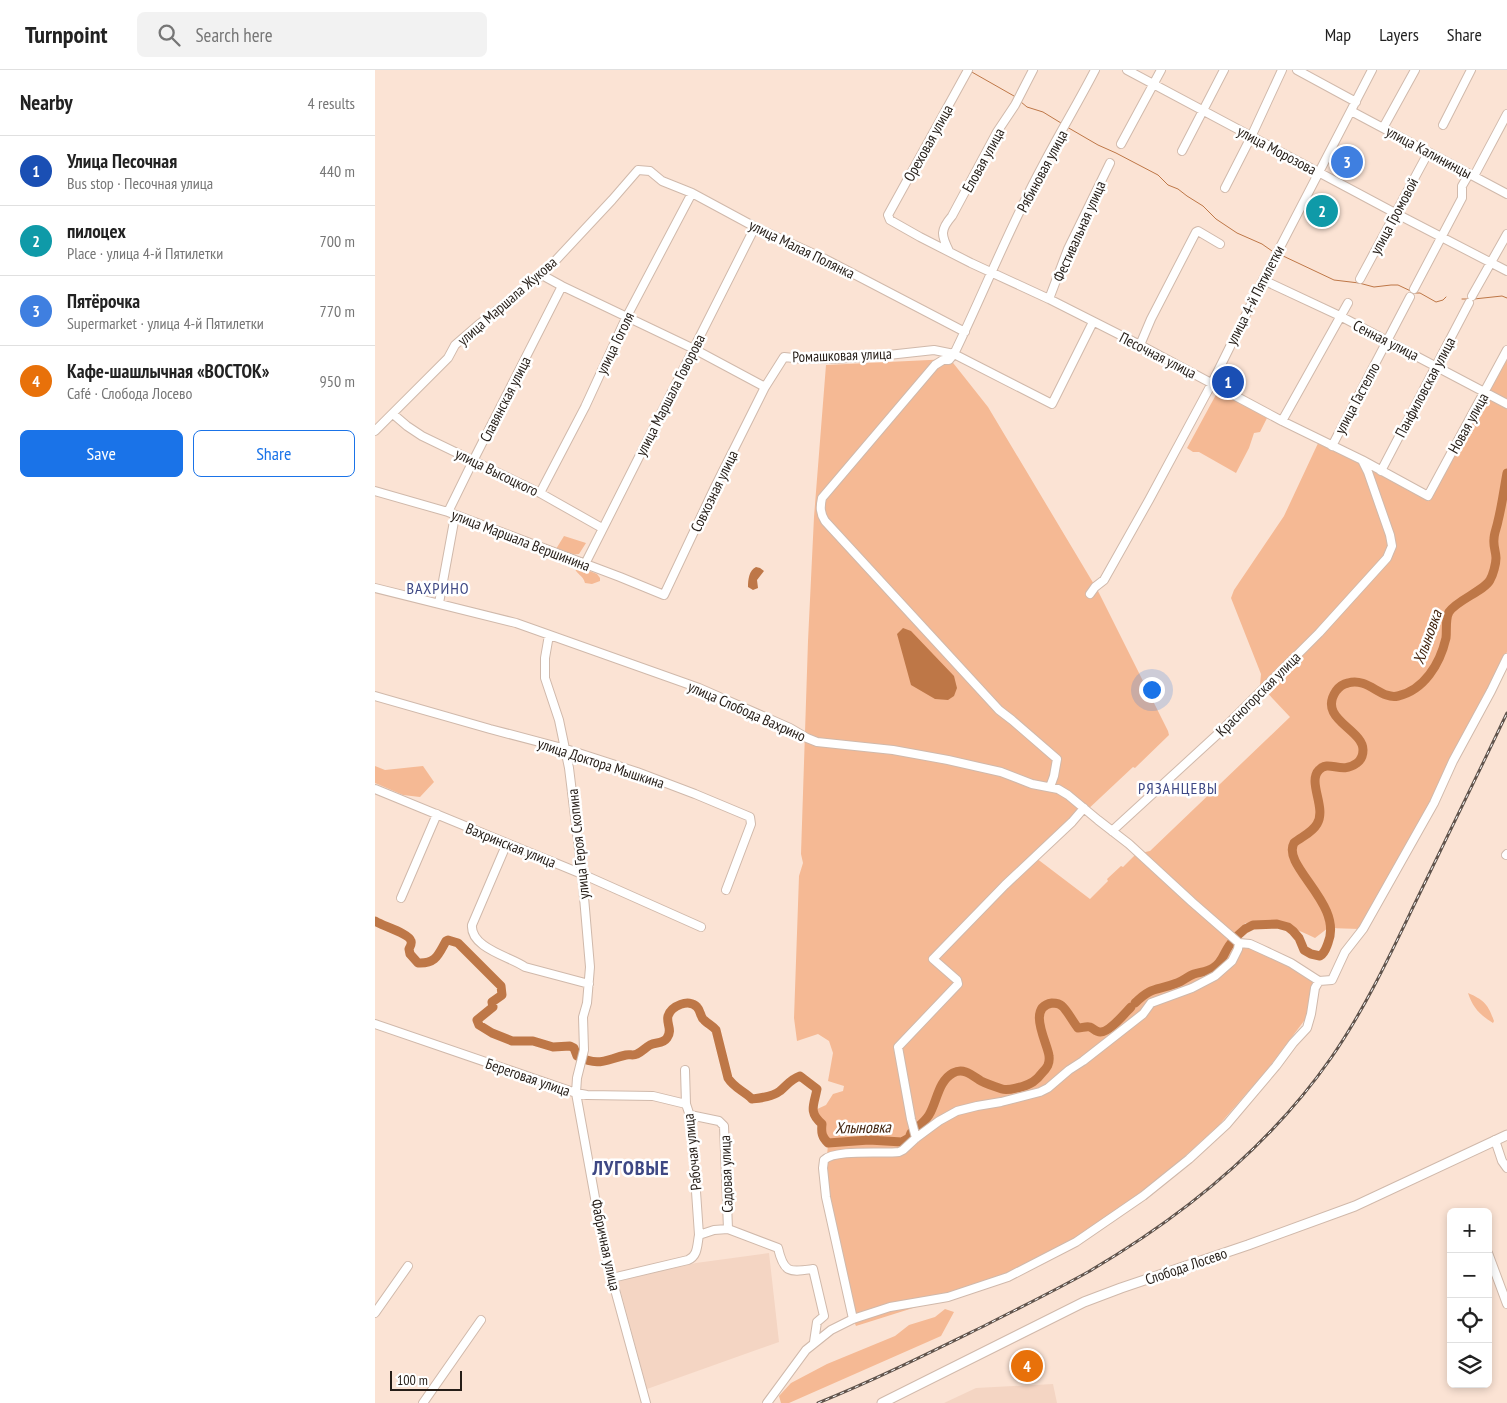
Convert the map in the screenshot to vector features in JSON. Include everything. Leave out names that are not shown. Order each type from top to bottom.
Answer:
[{"type":"main road","name":"Слобода Лосево","points":[[881,1403],[1084,1302],[1355,1206],[1507,1135]]},
{"type":"street","name":"Еловая улица","points":[[949,251],[942,235],[943,228],[966,192],[997,132],[1018,99],[1033,70]]},
{"type":"street","name":"Рябиновая улица","points":[[954,354],[1042,167],[1095,70]]},
{"type":"street","name":"улица Морозова","points":[[1127,70],[1507,271]]},
{"type":"street","points":[[1121,144],[1161,70]]},
{"type":"street","points":[[1181,151],[1224,70]]},
{"type":"street","points":[[1225,188],[1282,70]]},
{"type":"street","points":[[1297,70],[1356,102]]},
{"type":"street","name":"улица 4-й Пятилетки","points":[[1090,594],[1104,580],[1149,500],[1372,70]]},
{"type":"street","points":[[1383,128],[1415,70]]},
{"type":"street","points":[[1443,124],[1471,70]]},
{"type":"street","name":"Ореховая улица","points":[[888,215],[967,72]]},
{"type":"street","name":"улица Калининцы","points":[[1351,111],[1507,194]]},
{"type":"street","points":[[1414,289],[1462,198],[1462,186],[1472,175],[1507,114]]},
{"type":"street","name":"улица Громовой","points":[[1360,279],[1428,153]]},
{"type":"street","name":"Фестивальная улица","points":[[1049,299],[1067,249],[1110,163]]},
{"type":"street","name":"улица Малая Полянка","points":[[638,170],[650,171],[663,181],[692,193],[965,332]]},
{"type":"street","name":"улица Маршала Жукова","points":[[375,431],[448,358],[455,345],[542,274],[638,170]]},
{"type":"street","name":"улица Гоголя","points":[[540,493],[692,193]]},
{"type":"street","name":"Песочная улица","points":[[888,215],[890,220],[897,224],[992,273],[1049,299],[1140,345],[1428,496]]},
{"type":"street","name":"улица Маршала Говорова","points":[[585,564],[755,226]]},
{"type":"street","points":[[1140,345],[1196,232],[1198,231],[1220,244]]},
{"type":"street","name":"Панфиловская улица","points":[[1381,471],[1507,234]]},
{"type":"street","points":[[542,274],[562,286],[694,349],[765,387]]},
{"type":"street","name":"Сенная улица","points":[[1263,280],[1340,316],[1507,404]]},
{"type":"street","name":"Славянская улица","points":[[439,603],[451,514],[473,461],[562,286]]},
{"type":"street","name":"улица Гастелло","points":[[1332,446],[1410,297]]},
{"type":"street","points":[[1282,421],[1347,303]]},
{"type":"street","name":"Ромашковая улица","points":[[765,387],[784,357],[803,360],[829,359],[933,350],[954,354],[1052,404],[1093,322]]},
{"type":"street","name":"Новая улица","points":[[1428,496],[1507,350]]},
{"type":"street","points":[[954,354],[949,360],[943,360],[935,365],[891,416],[822,498],[821,512],[825,520],[999,710],[1057,759],[1050,787]]},
{"type":"street","name":"Совхозная улица","points":[[664,595],[765,387]]},
{"type":"street","name":"улица Высоцкого","points":[[393,414],[422,436],[540,493],[602,528]]},
{"type":"street","name":"Красногорская улица","points":[[1112,831],[1220,732],[1295,657],[1387,558],[1392,546],[1375,492],[1362,460]]},
{"type":"street","name":"улица Маршала Вершинина","points":[[375,491],[451,514],[627,579],[664,595]]},
{"type":"street","name":"улица Слобода Вахрино","points":[[375,588],[517,623],[699,688],[817,742],[904,751],[1001,772],[1032,784],[1050,787],[1063,792],[1145,857],[1234,939]]},
{"type":"street","name":"улица Героя Скопина","points":[[549,635],[545,658],[545,678],[554,704],[569,768],[582,874],[590,967],[583,1017],[584,1050],[582,1058]]},
{"type":"street","points":[[853,1319],[827,1197],[823,1168],[824,1160],[827,1157],[841,1154],[899,1152],[939,1121],[957,1111],[1040,1092],[1143,1014],[1151,1003],[1192,988],[1215,976],[1235,956],[1234,939],[1261,948],[1291,963],[1319,982],[1332,980],[1345,952],[1363,929],[1434,803],[1453,761],[1491,692],[1507,658]]},
{"type":"street","name":"улица Доктора Мышкина","points":[[375,696],[566,749],[637,772],[750,817],[751,824],[726,890]]},
{"type":"street","name":"Вахринская улица","points":[[375,789],[582,874],[701,927]]},
{"type":"street","points":[[916,1138],[898,1047],[958,984],[957,980],[933,959],[1084,808]]},
{"type":"street","points":[[401,898],[437,814]]},
{"type":"street","points":[[507,843],[472,925],[471,929],[475,937],[487,948],[502,957],[517,961],[525,967],[589,984]]},
{"type":"street","points":[[767,1403],[806,1350],[831,1330],[853,1319],[903,1304],[948,1297],[1009,1277],[1076,1242],[1143,1196],[1189,1159],[1227,1124],[1276,1066],[1293,1042],[1307,1028],[1315,988],[1319,982]]},
{"type":"street","name":"Береговая улица","points":[[375,1024],[577,1093],[587,1095],[653,1096],[686,1104]]},
{"type":"street","name":"Фабричная улица","points":[[582,1058],[577,1078],[577,1093],[605,1253],[645,1403]]},
{"type":"street","name":"Рабочая улица","points":[[685,1070],[686,1104],[691,1119],[699,1235]]},
{"type":"street","name":"Садовая улица","points":[[690,1115],[719,1121],[724,1126],[728,1229]]},
{"type":"street","points":[[1495,1140],[1502,1161],[1507,1168]]},
{"type":"street","points":[[612,1278],[693,1258],[699,1235],[714,1230],[728,1229],[778,1248],[781,1261],[789,1270],[795,1272],[813,1269],[825,1316],[817,1322],[814,1342]]},
{"type":"street","points":[[1492,1264],[1507,1304]]},
{"type":"street","points":[[375,1313],[408,1266]]},
{"type":"street","points":[[423,1403],[481,1320]]},
{"type":"shaded area","points":[[1507,354],[1507,652],[1464,734],[1436,796],[1360,929],[1328,928],[1315,938],[1281,925],[1245,923],[1239,943],[1313,976],[1310,1013],[1267,1070],[1219,1125],[1148,1190],[1083,1237],[1008,1278],[856,1326],[826,1197],[828,1143],[822,1135],[822,1124],[814,1118],[813,1111],[826,1105],[833,1094],[843,1091],[844,1086],[828,1081],[833,1053],[829,1041],[818,1034],[797,1041],[794,1018],[799,876],[803,863],[801,854],[814,517],[826,365],[950,359],[988,407],[1098,591],[1168,731],[1169,735],[1135,768],[1133,767],[1036,858],[1090,899],[1108,881],[1107,879],[1136,854],[1150,851],[1290,717],[1260,685],[1261,674],[1231,598],[1234,590],[1284,516],[1320,439],[1430,494]]},
{"type":"shaded area","points":[[1218,391],[1267,418],[1260,432],[1254,433],[1249,448],[1236,473],[1199,452],[1193,452],[1187,448]]},
{"type":"shaded area","points":[[564,536],[586,543],[579,554],[568,555],[556,549]]},
{"type":"shaded area","points":[[577,566],[597,574],[600,581],[592,584],[585,583],[574,567]]},
{"type":"shaded area","points":[[756,567],[764,571],[757,580],[758,588],[753,590],[748,587],[748,581],[750,573]]},
{"type":"shaded area","points":[[903,628],[911,631],[954,676],[957,688],[954,696],[948,700],[935,699],[911,685],[897,634]]},
{"type":"shaded area","points":[[375,766],[385,770],[423,766],[434,782],[420,797],[403,795],[375,783]]},
{"type":"shaded area","points":[[1468,993],[1485,1003],[1492,1015],[1493,1023],[1477,1011]]},
{"type":"shaded area","points":[[769,1253],[779,1342],[647,1389],[618,1281],[696,1263]]},
{"type":"shaded area","points":[[945,1309],[954,1312],[941,1336],[789,1403],[781,1403],[779,1396],[791,1383],[827,1364],[895,1336],[909,1325],[935,1317]]},
{"type":"shaded area","points":[[1053,1384],[1057,1403],[944,1403],[976,1388]]},
{"type":"waterway","points":[[970,71],[1014,96]]},
{"type":"waterway","points":[[1021,102],[1027,107],[1043,112],[1061,123]]},
{"type":"waterway","points":[[1067,127],[1158,175],[1168,185],[1178,189],[1203,206],[1216,219],[1237,233],[1262,244],[1272,251]]},
{"type":"waterway","points":[[1281,255],[1334,280],[1374,287],[1398,285],[1415,293],[1420,293],[1436,302],[1446,297]]},
{"type":"waterway","points":[[1474,299],[1502,296],[1507,298]]},
{"type":"waterway","points":[[1462,299],[1470,299]]},
{"type":"waterway","name":"Хлыновка","points":[[1236,937],[1253,925],[1277,924],[1288,927],[1293,931],[1299,938],[1304,950],[1320,956],[1324,952],[1331,928],[1328,914],[1321,900],[1296,863],[1292,852],[1294,843],[1312,830],[1319,818],[1320,810],[1315,781],[1319,770],[1327,766],[1346,768],[1358,762],[1363,754],[1361,743],[1336,716],[1332,709],[1332,701],[1336,691],[1346,683],[1362,683],[1386,695],[1398,696],[1416,688],[1423,682],[1440,657],[1446,638],[1449,612],[1458,603],[1477,592],[1490,580],[1496,558],[1494,537],[1507,473]]},
{"type":"waterway","name":"Хлыновка","points":[[375,921],[406,935],[411,942],[410,954],[418,963],[429,962],[436,958],[446,941],[458,943],[501,986],[502,995],[492,1002],[493,1007],[477,1020],[479,1025],[492,1033],[512,1041],[533,1041],[553,1047],[570,1046],[574,1048],[577,1056],[597,1062],[626,1055],[636,1055],[650,1045],[665,1040],[669,1035],[668,1016],[670,1012],[676,1006],[690,1003],[697,1007],[703,1019],[716,1030],[728,1078],[752,1099],[774,1095],[800,1076],[817,1089],[813,1112],[822,1124],[822,1135],[828,1143],[869,1140],[902,1142],[909,1138],[911,1133]]},
{"type":"waterway","name":"Хлыновка","points":[[1135,1003],[1150,991],[1177,983],[1192,975],[1213,968],[1233,941]]},
{"type":"waterway","name":"Хлыновка","points":[[916,1129],[932,1110],[944,1081],[957,1071],[965,1072],[983,1082],[1004,1090],[1025,1086],[1038,1078],[1047,1068],[1049,1061],[1048,1050],[1039,1018],[1040,1011],[1044,1006],[1056,1003],[1066,1010],[1078,1028],[1090,1027],[1100,1032],[1112,1026],[1131,1007]]},
{"type":"railway","points":[[818,1403],[984,1326],[1088,1272],[1123,1251],[1190,1204],[1252,1150],[1307,1090],[1331,1058],[1355,1020],[1387,961],[1507,713]]},
{"type":"place","name":"Пятёрочка","points":[[1347,162]]},
{"type":"place","name":"пилоцех","points":[[1322,211]]},
{"type":"place","name":"Улица Песочная","points":[[1228,382]]},
{"type":"place","name":"Кафе-шашлычная «ВОСТОК»","points":[[1027,1366]]},
{"type":"district","name":"ВАХРИНО","points":[[438,588]]},
{"type":"district","name":"РЯЗАНЦЕВЫ","points":[[1178,788]]},
{"type":"district","name":"ЛУГОВЫЕ","points":[[631,1168]]}]
